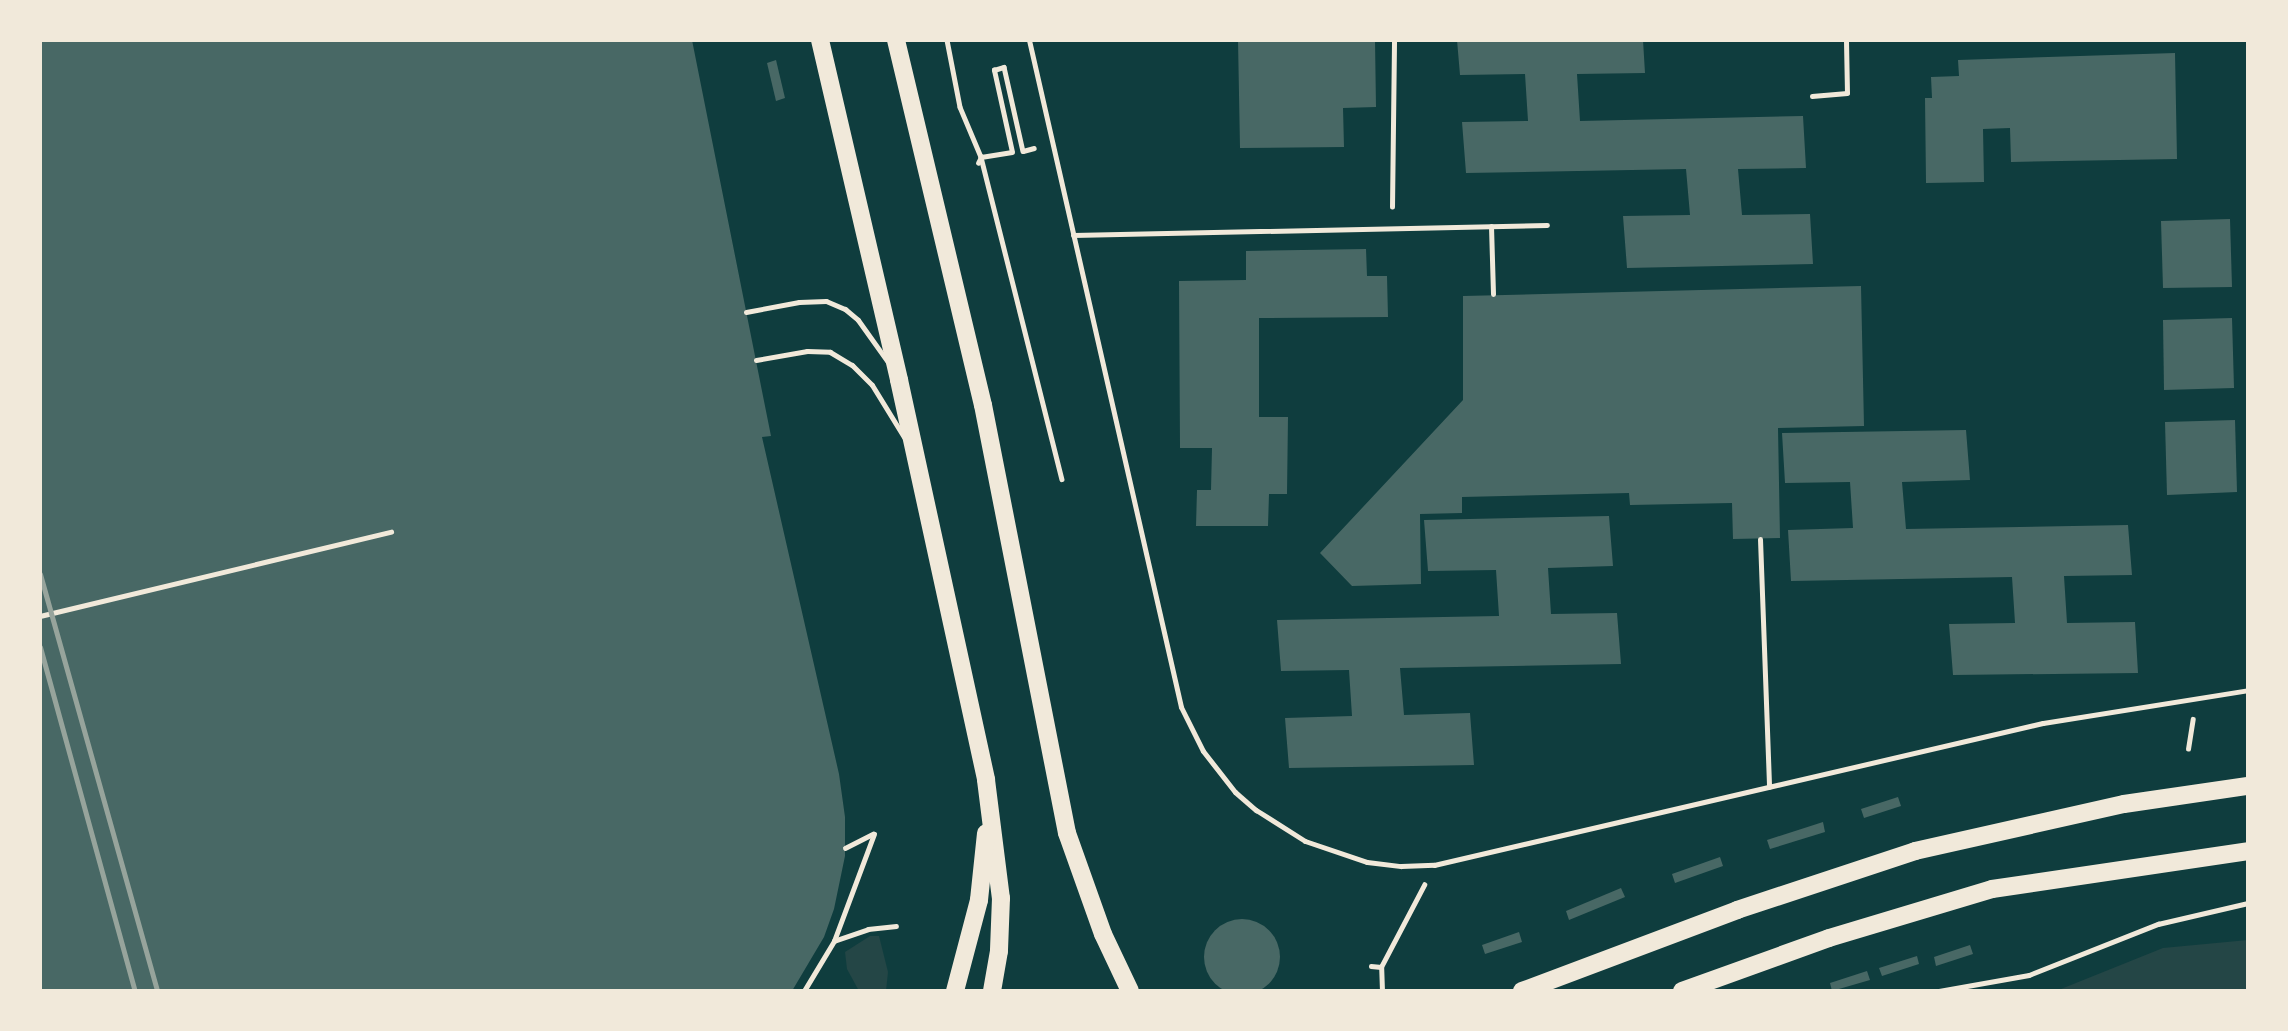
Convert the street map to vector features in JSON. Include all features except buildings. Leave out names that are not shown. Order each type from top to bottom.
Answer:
[{"type":"main road","points":[[820,40],[899,380],[986,780],[1001,898],[999,951],[992,991]]},
{"type":"main road","points":[[896,40],[983,405],[1058,794],[1084,884],[1103,934],[1130,991]]},
{"type":"main road","points":[[955,991],[979,900],[986,845],[986,780]]},
{"type":"main road","points":[[1522,991],[1737,910],[1915,851],[2124,804],[2248,786]]},
{"type":"main road","points":[[1682,991],[1829,937],[1992,889],[2248,851]]},
{"type":"lane","points":[[1029,40],[1181,707],[1203,751],[1235,792],[1256,810],[1305,841],[1367,862],[1401,866],[1434,865],[2043,723],[2248,690]]},
{"type":"lane","points":[[1073,234],[1547,225]]},
{"type":"lane","points":[[1491,226],[1493,293]]},
{"type":"lane","points":[[746,312],[799,302],[826,301],[845,309],[873,337],[899,380]]},
{"type":"lane","points":[[755,360],[807,351],[830,352],[852,365],[872,386],[916,458]]},
{"type":"lane","points":[[1759,539],[1769,787]]},
{"type":"path","points":[[947,40],[960,107],[981,157],[1062,479]]},
{"type":"path","points":[[1392,228],[1394,40]]},
{"type":"path","points":[[1812,96],[1847,93],[1846,40]]},
{"type":"path","points":[[981,157],[1013,152],[994,70],[1004,67],[1023,151],[1052,145]]},
{"type":"path","points":[[978,163],[981,157]]},
{"type":"path","points":[[40,615],[391,532]]},
{"type":"path","points":[[804,991],[834,941],[874,834],[845,848]]},
{"type":"path","points":[[1382,991],[1381,967],[1434,865]]},
{"type":"path","points":[[1939,991],[2029,975],[2158,924],[2248,903]]},
{"type":"path","points":[[834,941],[868,929],[896,926]]},
{"type":"path","points":[[1371,966],[1381,967]]},
{"type":"shaded area","points":[[870,936],[879,936],[888,972],[886,991],[859,991],[847,969],[845,952]]},
{"type":"shaded area","points":[[2248,940],[2248,991],[2056,991],[2163,948]]},
{"type":"railway","points":[[40,574],[157,991]]},
{"type":"railway","points":[[40,647],[135,991]]}]
